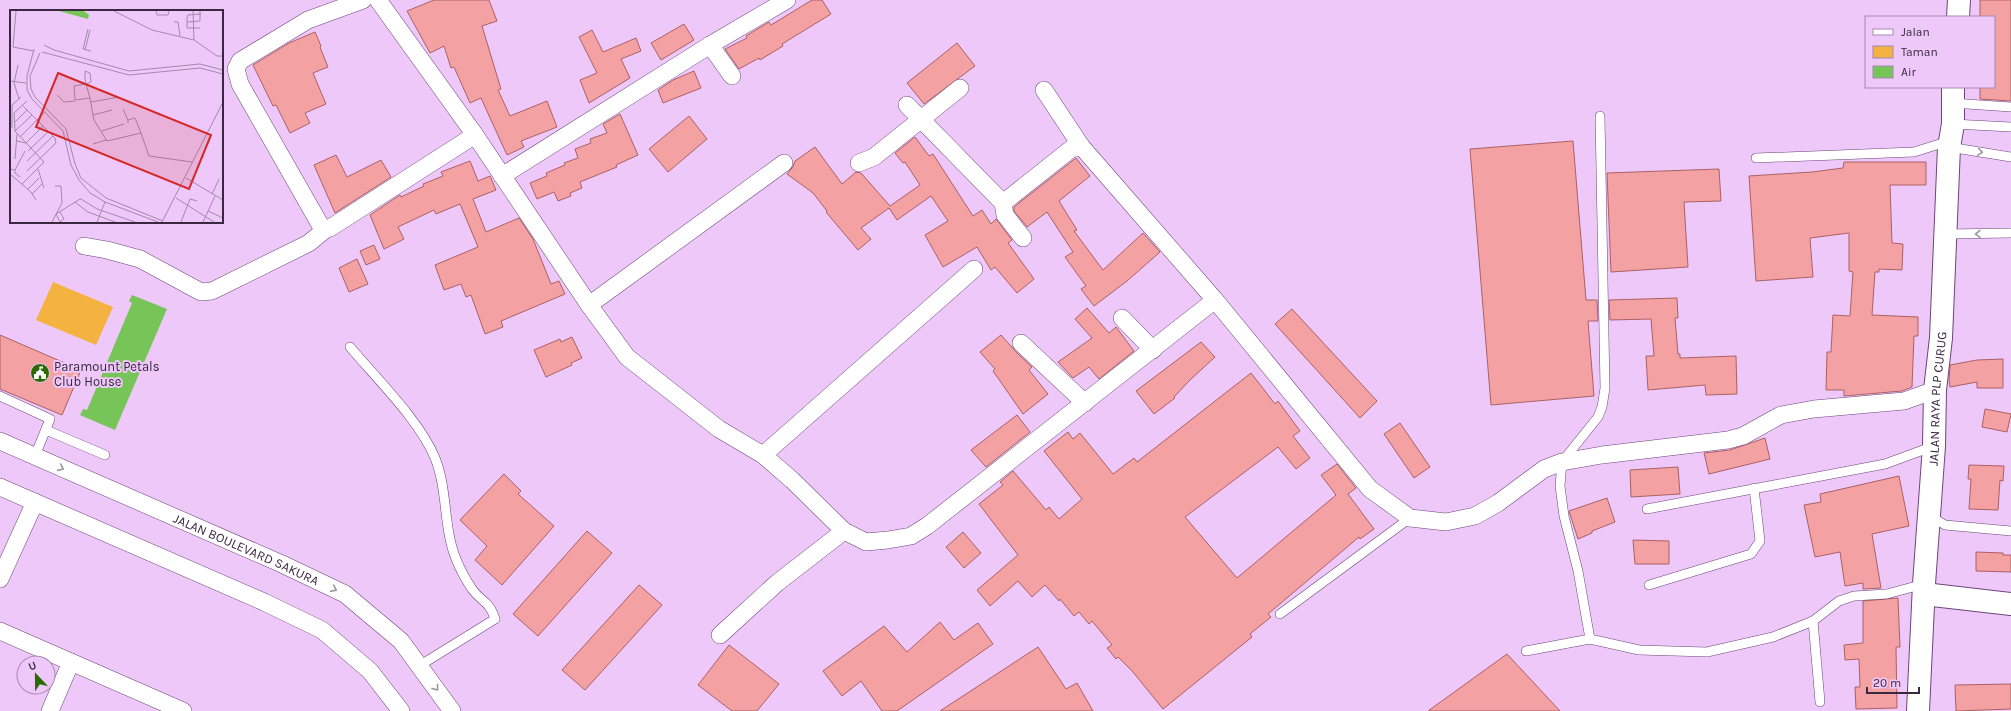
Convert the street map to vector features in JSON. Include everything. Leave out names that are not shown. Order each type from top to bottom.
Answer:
[{"type":"main road","points":[[1958,16],[1959,0]]},
{"type":"main road","name":"JALAN RAYA PLP CURUG","points":[[1918,711],[1924,590],[1934,446],[1935,390],[1941,338],[1951,120]]},
{"type":"main road","points":[[1924,590],[2011,604]]},
{"type":"street","points":[[326,229],[322,228],[240,84],[236,69],[240,60],[308,20],[363,0]]},
{"type":"street","points":[[378,0],[474,135],[589,304],[627,357],[719,429],[764,455],[844,530],[866,542],[911,536],[927,526],[1215,300]]},
{"type":"street","points":[[502,176],[710,45],[787,0]]},
{"type":"street","points":[[710,45],[732,76]]},
{"type":"street","points":[[858,162],[874,157],[960,88]]},
{"type":"street","points":[[1044,90],[1081,146],[1215,300],[1370,489],[1410,518],[1446,522],[1475,516],[1498,503],[1544,469],[1562,462],[1602,455],[1728,440],[1743,436],[1781,415],[1814,409],[1904,401],[1935,390]]},
{"type":"street","points":[[907,105],[920,120],[1003,203],[1005,215],[1024,238]]},
{"type":"street","points":[[84,246],[107,250],[140,259],[201,292],[212,291],[309,243],[326,229],[330,228],[474,135]]},
{"type":"street","points":[[1003,203],[1071,149],[1081,146]]},
{"type":"street","points":[[589,304],[784,163]]},
{"type":"street","points":[[764,455],[974,269]]},
{"type":"street","points":[[1122,318],[1153,350]]},
{"type":"street","points":[[1021,342],[1084,403]]},
{"type":"street","name":"JALAN BOULEVARD SAKURA","points":[[0,441],[282,564],[345,594],[401,642],[452,711]]},
{"type":"street","points":[[0,487],[264,602],[322,630],[370,671],[401,711]]},
{"type":"street","points":[[0,579],[35,502]]},
{"type":"street","points":[[720,635],[777,583],[844,530]]},
{"type":"street","points":[[0,631],[71,662],[159,706],[183,711]]},
{"type":"street","points":[[50,711],[71,662]]},
{"type":"lane","points":[[1756,158],[1914,152],[1951,120],[2011,107]]},
{"type":"lane","points":[[1590,639],[1578,571],[1564,516],[1560,486],[1562,462],[1598,417],[1602,407],[1605,388],[1600,116]]},
{"type":"lane","points":[[1951,120],[2011,127]]},
{"type":"lane","points":[[1951,120],[2011,157]]},
{"type":"lane","points":[[1946,234],[2011,233]]},
{"type":"lane","points":[[350,347],[419,429],[429,446],[435,458],[443,490],[447,524],[456,559],[472,589],[492,608],[495,619],[420,666]]},
{"type":"lane","points":[[0,396],[50,419],[35,456]]},
{"type":"lane","points":[[46,430],[105,455]]},
{"type":"lane","points":[[1647,509],[1885,464],[1934,446]]},
{"type":"lane","points":[[1649,585],[1751,554],[1760,541],[1754,488]]},
{"type":"lane","points":[[1930,516],[1945,525],[2011,531]]},
{"type":"lane","points":[[1280,614],[1410,518]]},
{"type":"lane","points":[[1526,651],[1590,639],[1639,650],[1707,652],[1773,637],[1813,620],[1839,601],[1854,596],[1924,590]]},
{"type":"lane","points":[[1813,620],[1820,702]]},
{"type":"green space","points":[[53,282],[113,307],[96,345],[36,320]]},
{"type":"water","points":[[132,295],[167,309],[115,430],[80,415],[83,409],[87,410],[132,303],[129,301]]},
{"type":"building","points":[[434,0],[489,0],[497,21],[482,26],[501,89],[498,90],[510,116],[547,101],[557,127],[521,141],[524,147],[507,155],[481,98],[470,103],[454,67],[451,68],[444,46],[430,53],[407,11]]},
{"type":"building","points":[[812,0],[822,0],[831,14],[782,44],[783,46],[760,60],[759,58],[739,69],[725,49],[747,38],[746,36],[769,22],[771,25]]},
{"type":"building","points":[[1980,0],[2011,0],[2011,101],[1980,99],[1980,88],[1995,88],[1995,16],[1980,16]]},
{"type":"building","points":[[684,24],[694,40],[661,60],[651,43]]},
{"type":"building","points":[[592,30],[603,52],[636,38],[641,51],[621,59],[630,78],[589,103],[580,80],[597,73],[579,37]]},
{"type":"building","points":[[315,32],[328,67],[313,73],[326,104],[305,113],[310,123],[290,133],[276,105],[273,106],[253,65],[289,43]]},
{"type":"building","points":[[957,43],[975,66],[924,104],[907,83]]},
{"type":"building","points":[[694,71],[701,88],[663,103],[658,90],[673,80]]},
{"type":"building","points":[[620,114],[638,155],[616,165],[617,167],[580,182],[582,188],[570,193],[571,196],[558,201],[554,192],[537,199],[530,183],[547,176],[546,173],[565,165],[564,163],[578,158],[575,149],[591,143],[590,139],[607,133],[603,124]]},
{"type":"building","points":[[689,116],[707,139],[668,172],[649,149]]},
{"type":"building","points":[[915,137],[929,156],[933,154],[973,216],[982,210],[991,224],[996,219],[1012,240],[1008,243],[1034,279],[1017,293],[995,267],[991,270],[977,247],[943,267],[925,235],[948,221],[931,196],[897,220],[889,208],[861,228],[871,239],[858,250],[826,212],[827,211],[813,193],[787,174],[793,167],[795,161],[815,147],[842,184],[856,172],[861,173],[890,206],[920,185],[905,162],[903,163],[895,153]]},
{"type":"building","points":[[1573,141],[1586,300],[1597,300],[1598,321],[1588,321],[1594,396],[1491,405],[1470,149]]},
{"type":"building","points":[[336,155],[347,177],[381,160],[391,177],[335,213],[314,165]]},
{"type":"building","points":[[1076,158],[1090,176],[1059,201],[1077,230],[1074,231],[1103,270],[1143,233],[1160,252],[1127,281],[1094,306],[1081,289],[1086,286],[1065,257],[1073,252],[1047,212],[1027,227],[1014,211],[1014,207]]},
{"type":"building","points":[[470,161],[478,181],[490,176],[496,190],[473,199],[486,232],[519,218],[533,239],[551,284],[559,281],[565,294],[501,321],[503,327],[485,334],[471,295],[466,297],[461,284],[444,290],[435,265],[478,247],[460,204],[436,214],[434,210],[398,227],[404,239],[384,249],[370,215],[400,195],[401,197],[424,186],[423,184],[443,176],[441,172]]},
{"type":"building","points":[[1844,162],[1926,162],[1926,185],[1890,185],[1892,243],[1903,244],[1902,270],[1879,269],[1879,272],[1875,272],[1872,315],[1918,317],[1918,336],[1914,336],[1912,387],[1902,391],[1844,396],[1844,390],[1826,390],[1827,352],[1831,352],[1833,315],[1850,316],[1853,272],[1849,271],[1849,233],[1810,238],[1813,277],[1756,281],[1749,176],[1812,172],[1843,168]]},
{"type":"building","points":[[1719,169],[1721,201],[1684,202],[1688,267],[1611,272],[1607,173]]},
{"type":"building","points":[[374,245],[380,259],[366,265],[360,251]]},
{"type":"building","points":[[357,259],[368,284],[349,292],[339,268]]},
{"type":"building","points":[[1677,298],[1678,318],[1675,318],[1678,354],[1680,354],[1680,358],[1736,356],[1737,394],[1706,395],[1705,385],[1648,390],[1646,356],[1654,356],[1651,319],[1610,320],[1609,300]]},
{"type":"building","points":[[1087,308],[1109,333],[1116,327],[1134,351],[1099,379],[1089,367],[1073,378],[1058,362],[1092,338],[1075,319]]},
{"type":"building","points":[[1292,309],[1377,401],[1360,418],[1275,324]]},
{"type":"building","name":"Paramount Petals Club House","points":[[0,335],[81,370],[62,415],[0,389]]},
{"type":"building","points":[[1001,335],[1032,367],[1029,370],[1048,394],[1023,414],[993,371],[995,369],[980,352]]},
{"type":"building","points":[[572,337],[582,358],[571,363],[572,365],[546,377],[534,350],[560,339],[561,342]]},
{"type":"building","points":[[1201,342],[1215,357],[1190,380],[1174,397],[1175,398],[1154,414],[1136,391]]},
{"type":"building","points":[[2003,359],[2003,388],[1977,388],[1977,382],[1950,387],[1950,365],[1977,360]]},
{"type":"building","points":[[1251,373],[1275,404],[1278,401],[1300,431],[1293,436],[1310,458],[1296,469],[1278,447],[1185,517],[1237,578],[1336,495],[1321,475],[1337,464],[1356,488],[1348,494],[1374,529],[1360,539],[1359,537],[1268,614],[1271,617],[1250,634],[1252,637],[1163,709],[1133,672],[1118,657],[1116,659],[1107,648],[1112,645],[1092,621],[1089,624],[1079,612],[1074,616],[1060,599],[1059,601],[1045,585],[1032,597],[1018,581],[990,606],[977,590],[1018,555],[979,504],[1003,485],[1000,482],[1013,471],[1046,510],[1049,507],[1059,519],[1082,499],[1044,451],[1068,432],[1073,439],[1080,433],[1113,474],[1134,458],[1137,462]]},
{"type":"building","points":[[1985,409],[2011,414],[2007,432],[1982,427]]},
{"type":"building","points":[[1017,415],[1030,432],[986,467],[971,450]]},
{"type":"building","points":[[1400,423],[1430,467],[1414,478],[1384,434]]},
{"type":"building","points":[[1765,438],[1770,459],[1709,474],[1704,453],[1730,450]]},
{"type":"building","points":[[1969,465],[2004,466],[2003,481],[2000,480],[1998,510],[1969,509],[1971,479],[1968,479]]},
{"type":"building","points":[[1678,467],[1680,494],[1631,497],[1630,470]]},
{"type":"building","points":[[504,474],[521,491],[518,494],[554,526],[502,585],[475,560],[487,546],[460,520]]},
{"type":"building","points":[[1899,476],[1909,526],[1872,534],[1881,588],[1863,589],[1863,583],[1845,586],[1840,552],[1815,557],[1804,505],[1821,502],[1820,494]]},
{"type":"building","points":[[1607,498],[1615,522],[1592,531],[1592,533],[1578,539],[1569,511]]},
{"type":"building","points":[[587,531],[612,553],[538,636],[513,614]]},
{"type":"building","points":[[963,532],[981,553],[964,568],[946,547]]},
{"type":"building","points":[[1633,540],[1669,541],[1669,564],[1635,564]]},
{"type":"building","points":[[1976,552],[2003,553],[2003,555],[2011,555],[2011,572],[1976,571]]},
{"type":"building","points":[[639,585],[662,605],[585,690],[562,670]]},
{"type":"building","points":[[1898,598],[1900,647],[1896,647],[1897,708],[1856,709],[1855,687],[1860,687],[1859,659],[1845,660],[1844,645],[1863,643],[1863,601]]},
{"type":"building","points":[[940,622],[954,640],[978,623],[993,644],[897,711],[882,711],[861,681],[842,696],[823,671],[884,626],[907,652]]},
{"type":"building","points":[[729,645],[779,684],[757,711],[732,711],[698,685]]},
{"type":"building","points":[[1038,647],[1066,689],[1077,683],[1093,711],[940,711]]},
{"type":"building","points":[[1507,654],[1560,711],[1428,711]]},
{"type":"building","points":[[2011,684],[2011,709],[1956,711],[1955,685]]},
{"type":"place","name":"Paramount Petals Club House","points":[[40,373]]}]
